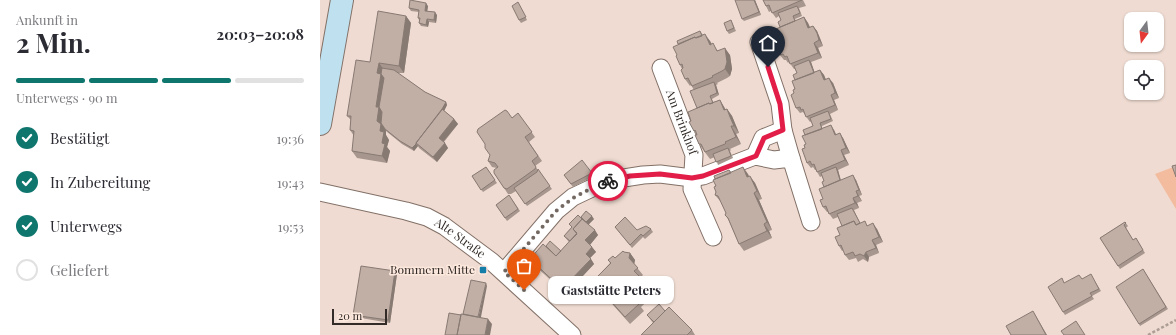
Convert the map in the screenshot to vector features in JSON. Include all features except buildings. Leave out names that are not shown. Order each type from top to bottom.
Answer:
[{"type":"main road","points":[[320,124],[342,0]]},
{"type":"street","points":[[759,42],[780,104],[783,130],[790,158],[811,222]]},
{"type":"street","name":"Am Brinkhof","points":[[661,68],[694,155],[692,189],[713,237]]},
{"type":"street","points":[[756,156],[764,138],[783,130]]},
{"type":"street","points":[[504,272],[556,211],[573,198],[611,180],[660,174],[692,178],[703,176],[756,156],[774,160],[790,158]]},
{"type":"street","name":"Alte Straße","points":[[320,192],[427,217],[444,226],[504,272],[572,335]]},
{"type":"path","points":[[1148,335],[1176,320]]},
{"type":"shaded area","points":[[1176,166],[1176,209],[1155,174]]},
{"type":"way so far","points":[[524,290],[504,272],[556,211],[573,198],[608,181]]},
{"type":"place","name":"Bommern Mitte","points":[[483,270]]},
{"type":"place","name":"Gaststätte Peters","points":[[524,290]]},
{"type":"route","points":[[608,181],[630,176],[660,174],[692,178],[703,176],[756,156],[764,138],[783,130],[780,104],[768,67]]}]
